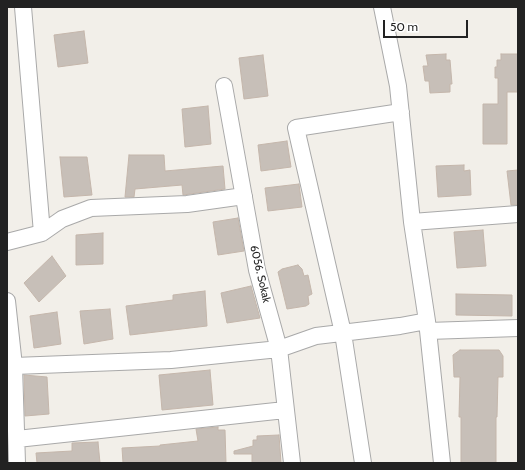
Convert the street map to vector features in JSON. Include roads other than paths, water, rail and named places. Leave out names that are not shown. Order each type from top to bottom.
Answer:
[{"type":"street","points":[[23,7],[42,233]]},
{"type":"street","points":[[382,7],[398,86],[412,222],[428,326],[442,463]]},
{"type":"street","name":"6056. Sokak","points":[[224,86],[258,270],[279,349],[292,463]]},
{"type":"street","points":[[362,463],[344,333],[296,128],[400,112]]},
{"type":"street","points":[[7,242],[42,233],[62,219],[91,208],[188,204],[244,196]]},
{"type":"street","points":[[412,222],[518,214]]},
{"type":"street","points":[[7,301],[14,366],[17,463]]},
{"type":"street","points":[[14,366],[171,360],[279,349],[316,336],[400,326],[518,328]]},
{"type":"street","points":[[16,439],[285,410]]}]
